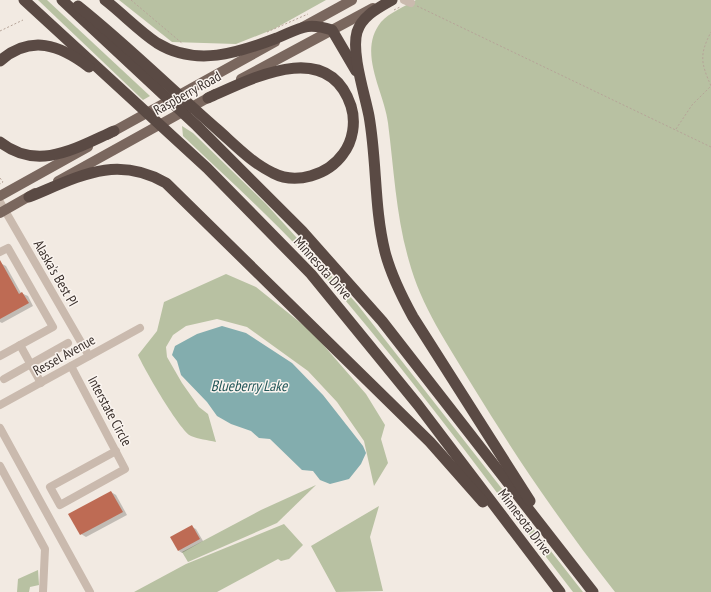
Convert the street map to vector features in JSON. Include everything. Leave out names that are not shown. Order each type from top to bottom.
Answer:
[{"type":"highway","name":"Minnesota Drive","points":[[24,0],[172,134],[311,274],[418,405],[560,592]]},
{"type":"highway","points":[[62,0],[161,86]]},
{"type":"highway","points":[[71,0],[200,122],[273,173],[295,178],[315,175],[334,164],[349,144],[353,129],[352,110],[344,92],[330,76],[312,69],[290,67],[277,70],[208,98]]},
{"type":"highway","points":[[106,0],[158,43],[187,56],[203,57],[237,52],[277,38],[306,25],[322,26],[332,30],[348,55],[361,81]]},
{"type":"highway","points":[[392,5],[369,14],[360,24],[356,34],[361,81],[369,117],[378,211],[384,246],[400,290],[413,317],[526,493],[545,529]]},
{"type":"highway","points":[[0,61],[16,50],[24,47],[34,45],[50,46],[73,56],[124,92]]},
{"type":"highway","name":"Minnesota Drive","points":[[200,122],[382,321],[593,592]]},
{"type":"highway","points":[[0,142],[12,151],[42,157],[64,153],[114,131]]},
{"type":"highway","points":[[28,197],[90,173],[122,168],[146,173],[166,183],[430,442],[529,552]]},
{"type":"main road","name":"Raspberry Road","points":[[0,197],[56,166],[114,131],[352,0]]},
{"type":"main road","name":"Raspberry Road","points":[[2,208],[28,197],[388,0]]},
{"type":"main road","points":[[0,197],[9,202],[28,197]]},
{"type":"street","name":"Alaska's Best PI","points":[[2,208],[89,356]]},
{"type":"street","points":[[0,252],[8,248],[53,327],[0,356]]},
{"type":"street","name":"Ressel Avenue","points":[[0,405],[140,328]]},
{"type":"street","points":[[4,379],[68,343]]},
{"type":"street","points":[[20,345],[41,383]]},
{"type":"street","name":"Interstate Circle","points":[[71,366],[116,451],[125,469],[60,505],[50,487],[116,451]]},
{"type":"street","points":[[0,428],[90,592]]},
{"type":"street","points":[[0,466],[45,549],[43,592]]},
{"type":"path","points":[[131,0],[187,46]]},
{"type":"path","points":[[392,5],[409,2],[711,147]]},
{"type":"path","points":[[264,33],[313,12]]},
{"type":"path","points":[[0,31],[23,20]]},
{"type":"path","points":[[676,130],[692,106],[711,86],[702,65],[705,44],[711,32]]},
{"type":"path","points":[[0,178],[4,182],[0,184]]},
{"type":"green space","points":[[38,0],[47,0],[150,96],[143,100]]},
{"type":"green space","points":[[119,0],[326,0],[274,29],[236,44],[172,42]]},
{"type":"green space","points":[[416,0],[711,0],[711,592],[615,592],[577,542],[523,465],[472,385],[428,309],[414,278],[401,227],[388,123],[386,111],[374,72],[371,46],[374,34],[381,22],[393,13]]},
{"type":"green space","points":[[182,126],[193,133],[266,204],[357,304],[583,592],[573,592],[417,388],[319,270],[286,235],[183,136]]},
{"type":"green space","points":[[226,274],[256,287],[312,332],[366,394],[385,425],[381,439],[388,463],[374,486],[364,441],[337,402],[308,371],[247,327],[217,319],[186,326],[173,335],[166,347],[167,357],[182,383],[199,407],[208,414],[216,442],[191,436],[186,432],[171,412],[147,373],[138,355],[157,331],[164,302]]},
{"type":"green space","points":[[316,485],[277,523],[188,562],[182,552],[261,510]]},
{"type":"green space","points":[[379,506],[370,537],[383,591],[336,592],[311,546]]},
{"type":"green space","points":[[284,524],[303,545],[289,559],[281,561],[278,559],[217,592],[134,592],[186,564]]},
{"type":"green space","points":[[38,570],[39,585],[30,587],[29,592],[17,592],[18,579]]},
{"type":"water","name":"Blueberry Lake","points":[[222,326],[246,333],[292,363],[323,395],[363,446],[366,453],[361,464],[349,479],[330,484],[320,480],[313,471],[302,470],[270,439],[259,438],[251,431],[231,424],[217,416],[207,402],[181,375],[177,361],[172,355],[175,346],[197,334]]},
{"type":"building","points":[[0,260],[19,294],[22,292],[29,303],[0,319]]},
{"type":"building","points":[[111,491],[123,512],[80,535],[68,514]]},
{"type":"building","points":[[192,525],[200,539],[178,551],[170,537]]}]
